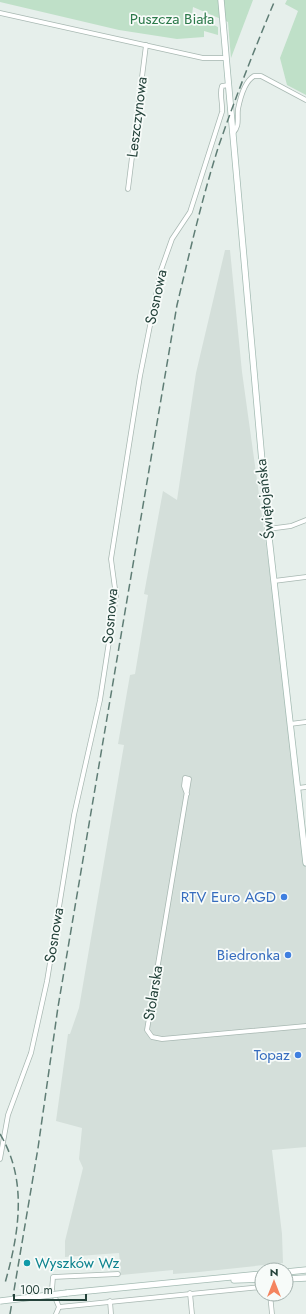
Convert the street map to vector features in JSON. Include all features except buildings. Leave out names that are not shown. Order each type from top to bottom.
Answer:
[{"type":"street","name":"Świętojańska","points":[[221,0],[268,529],[290,724],[298,788],[304,821],[306,863]]},
{"type":"street","points":[[0,13],[203,58],[226,58]]},
{"type":"street","name":"Leszczynowa","points":[[128,189],[146,45]]},
{"type":"street","name":"Świętojańska","points":[[233,133],[238,126],[239,104],[247,83],[254,76],[261,76],[306,100]]},
{"type":"street","name":"Sosnowa","points":[[0,1159],[8,1115],[31,1053],[47,981],[74,815],[100,700],[116,596],[111,558],[140,376],[161,270],[172,239],[190,212],[222,112],[223,100],[220,90],[222,86],[229,85]]},
{"type":"street","points":[[268,529],[291,526],[306,520]]},
{"type":"street","points":[[274,582],[306,577]]},
{"type":"street","points":[[290,724],[306,722]]},
{"type":"street","points":[[298,788],[306,787]]},
{"type":"street","name":"Stolarska","points":[[187,794],[147,1030],[152,1037],[162,1039],[306,1026]]},
{"type":"street","points":[[294,1271],[306,1270]]},
{"type":"street","points":[[56,1314],[59,1307],[52,1290],[53,1277],[118,1274]]},
{"type":"street","points":[[0,1301],[254,1275]]},
{"type":"street","points":[[294,1279],[306,1278]]},
{"type":"street","points":[[204,1280],[254,1279]]},
{"type":"street","points":[[59,1307],[254,1287]]},
{"type":"street","points":[[190,1293],[192,1314]]},
{"type":"street","points":[[110,1301],[111,1314]]},
{"type":"street","points":[[271,1302],[272,1314]]},
{"type":"shaded area","points":[[225,250],[230,250],[242,372],[306,833],[306,1147],[272,1150],[282,1234],[283,1262],[254,1262],[254,1266],[199,1272],[173,1274],[173,1270],[121,1275],[119,1253],[65,1257],[65,1241],[83,1168],[79,1159],[82,1128],[56,1121],[68,1034],[70,1034],[79,1008],[124,745],[118,744],[130,675],[135,674],[148,595],[144,594],[163,491],[177,500],[196,373]]},
{"type":"green space","name":"Puszcza Biała","points":[[0,0],[253,0],[231,58],[228,22],[193,7],[192,15],[218,27],[218,35],[204,31],[204,37],[177,39],[119,30],[0,2]]},
{"type":"green space","points":[[287,0],[306,0],[306,95],[287,85],[280,58],[298,11],[285,4]]},
{"type":"railway","points":[[10,1314],[38,1148],[58,1007],[177,305],[202,205],[219,145],[232,108],[275,0]]},
{"type":"railway","points":[[0,1134],[9,1152],[15,1170],[18,1188],[17,1226],[5,1283]]},
{"type":"place","name":"RTV Euro AGD","points":[[284,897]]},
{"type":"place","name":"Biedronka","points":[[288,955]]},
{"type":"place","name":"Topaz","points":[[298,1055]]},
{"type":"place","name":"Wyszków Wz","points":[[27,1263]]}]
